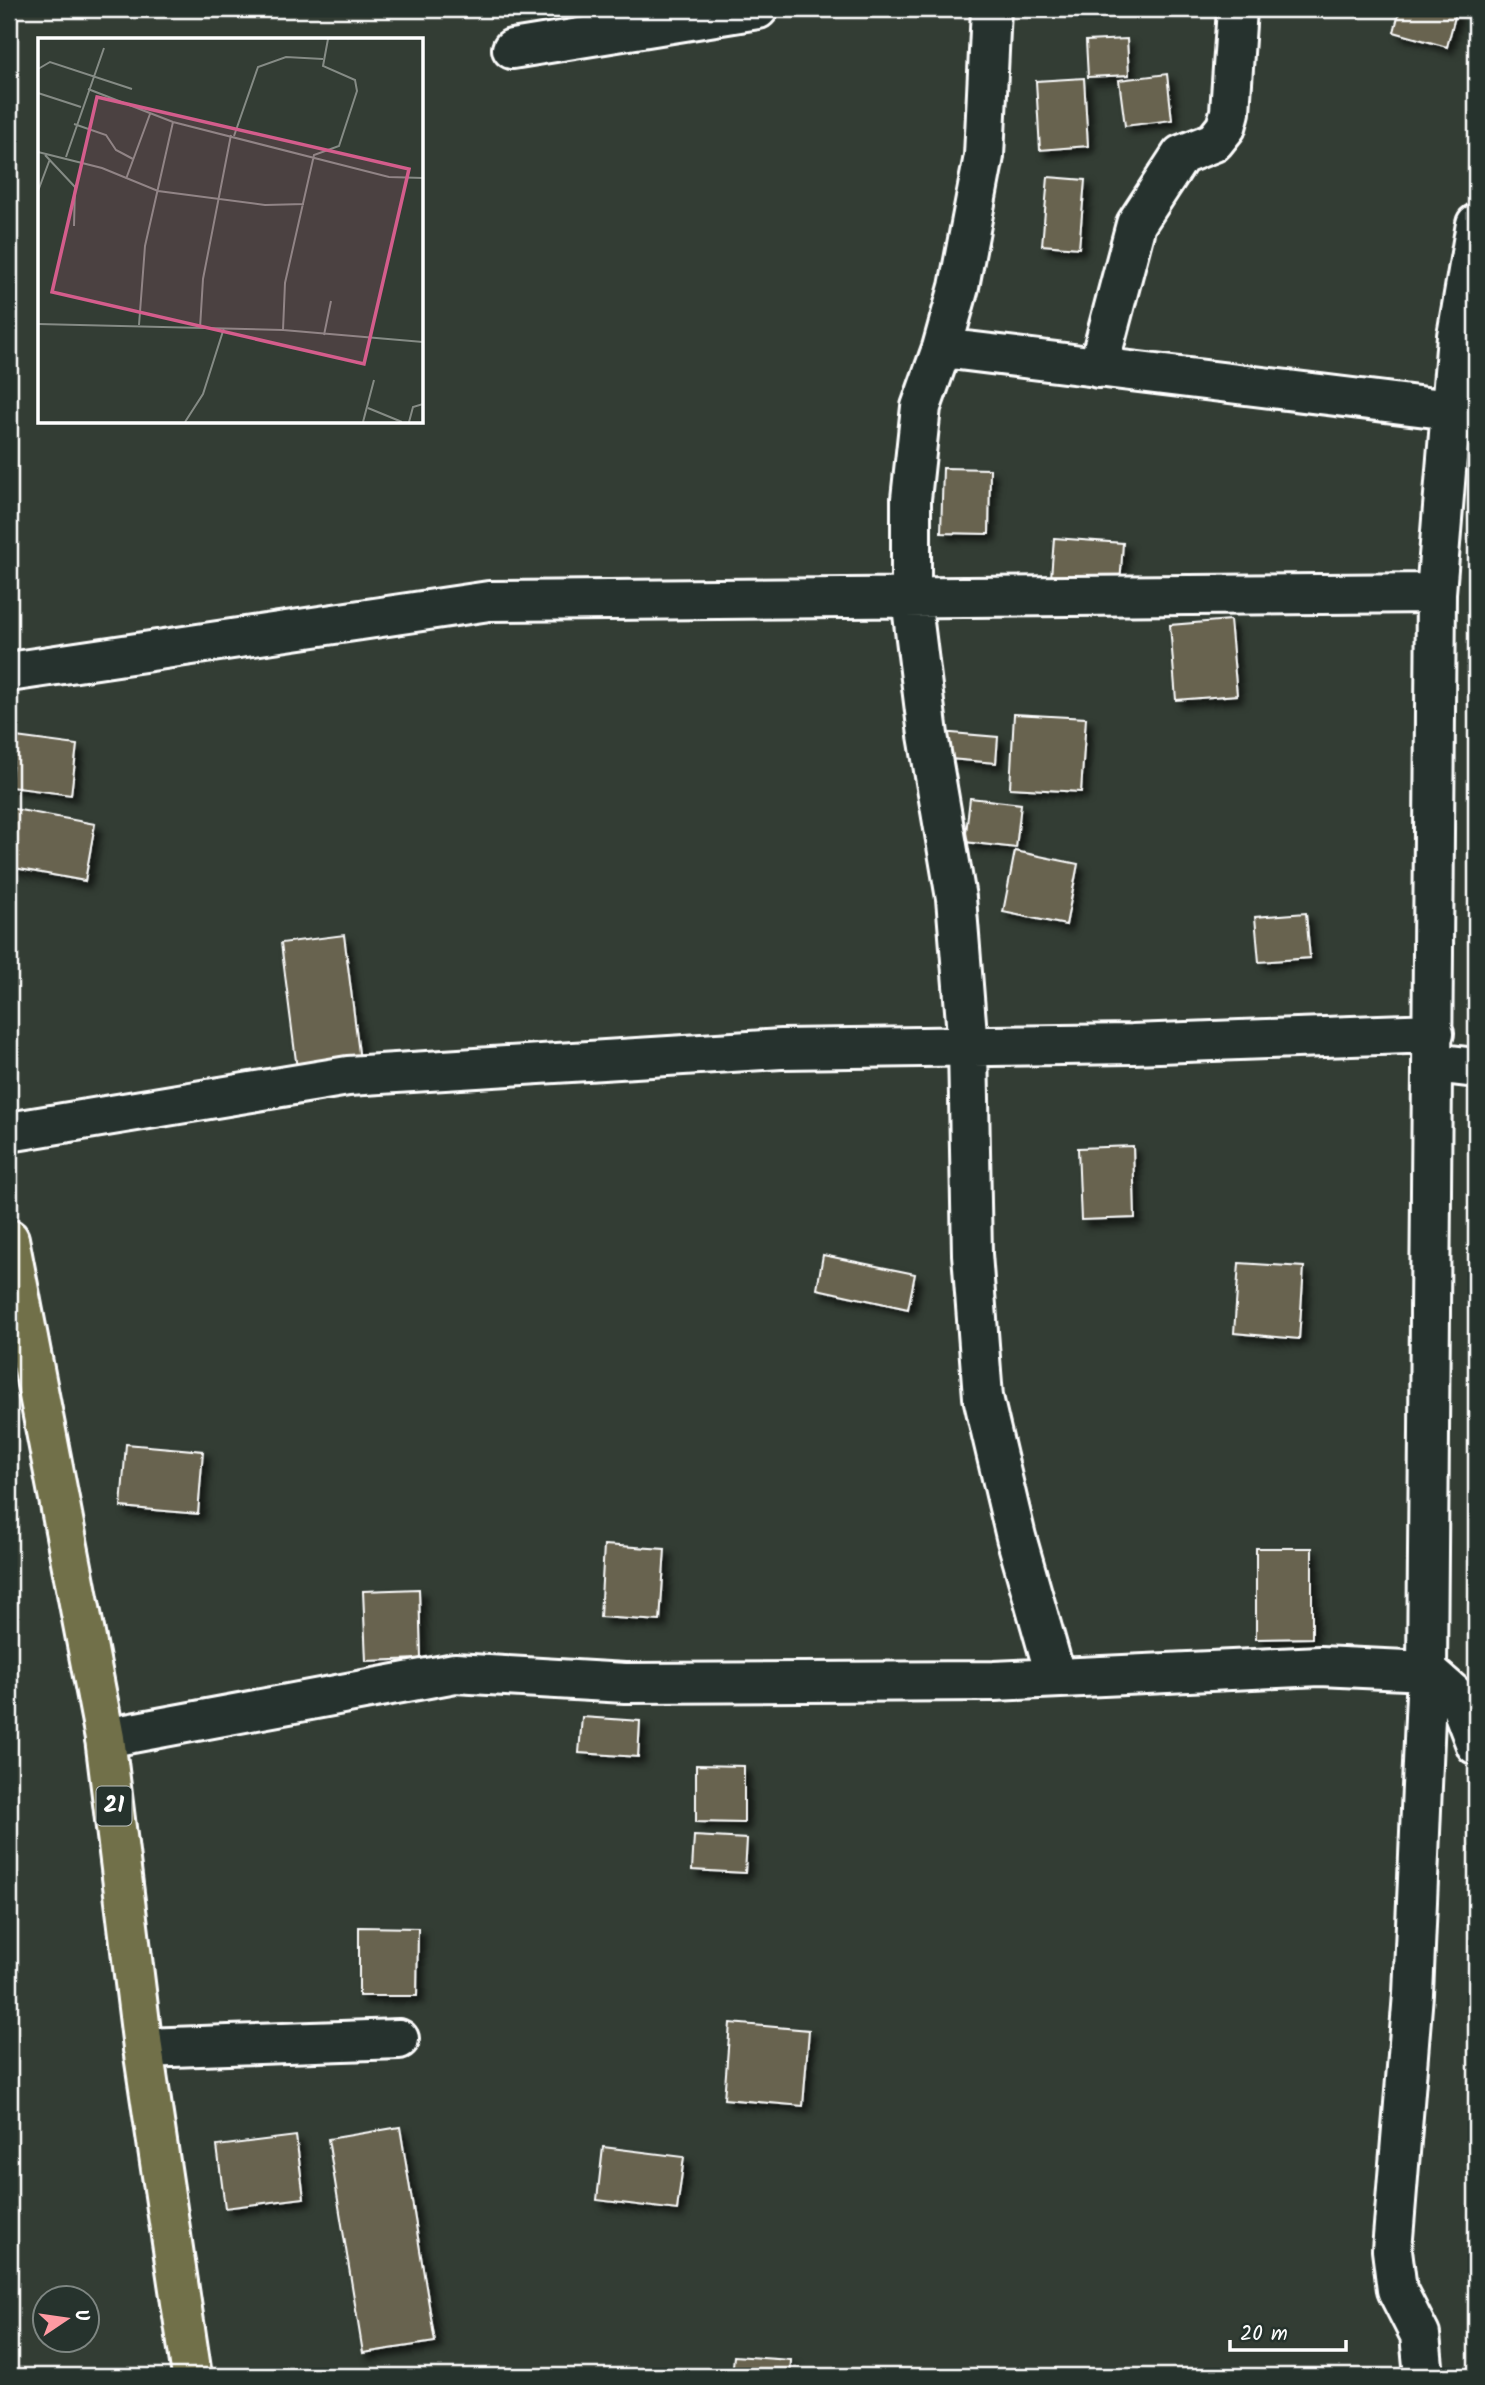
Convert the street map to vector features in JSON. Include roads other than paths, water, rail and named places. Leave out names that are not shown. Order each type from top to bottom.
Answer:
[{"type":"highway","name":"21","points":[[9,1239],[15,1309],[105,1738],[143,2048],[192,2376]]},
{"type":"street","points":[[512,49],[758,9]]},
{"type":"street","points":[[991,9],[984,156],[959,287],[942,348],[921,407],[911,499],[911,597],[928,735],[956,898],[968,1047],[972,1254],[984,1397],[1016,1537],[1055,1678]]},
{"type":"street","points":[[1098,368],[1136,224],[1181,156],[1214,142],[1226,127],[1230,112],[1237,9]]},
{"type":"street","points":[[1424,2376],[1420,2335],[1397,2290],[1392,2250],[1413,1994],[1427,1671],[1436,593],[1457,336],[1476,224]]},
{"type":"street","points":[[942,348],[1451,411]]},
{"type":"street","points":[[9,671],[489,601],[1436,593]]},
{"type":"street","points":[[9,1132],[348,1076],[781,1049],[1434,1048],[1476,1068]]},
{"type":"street","points":[[105,1738],[455,1673],[625,1683],[1055,1678],[1320,1666],[1427,1671],[1458,1698],[1476,1745]]},
{"type":"street","points":[[143,2048],[399,2039]]}]
